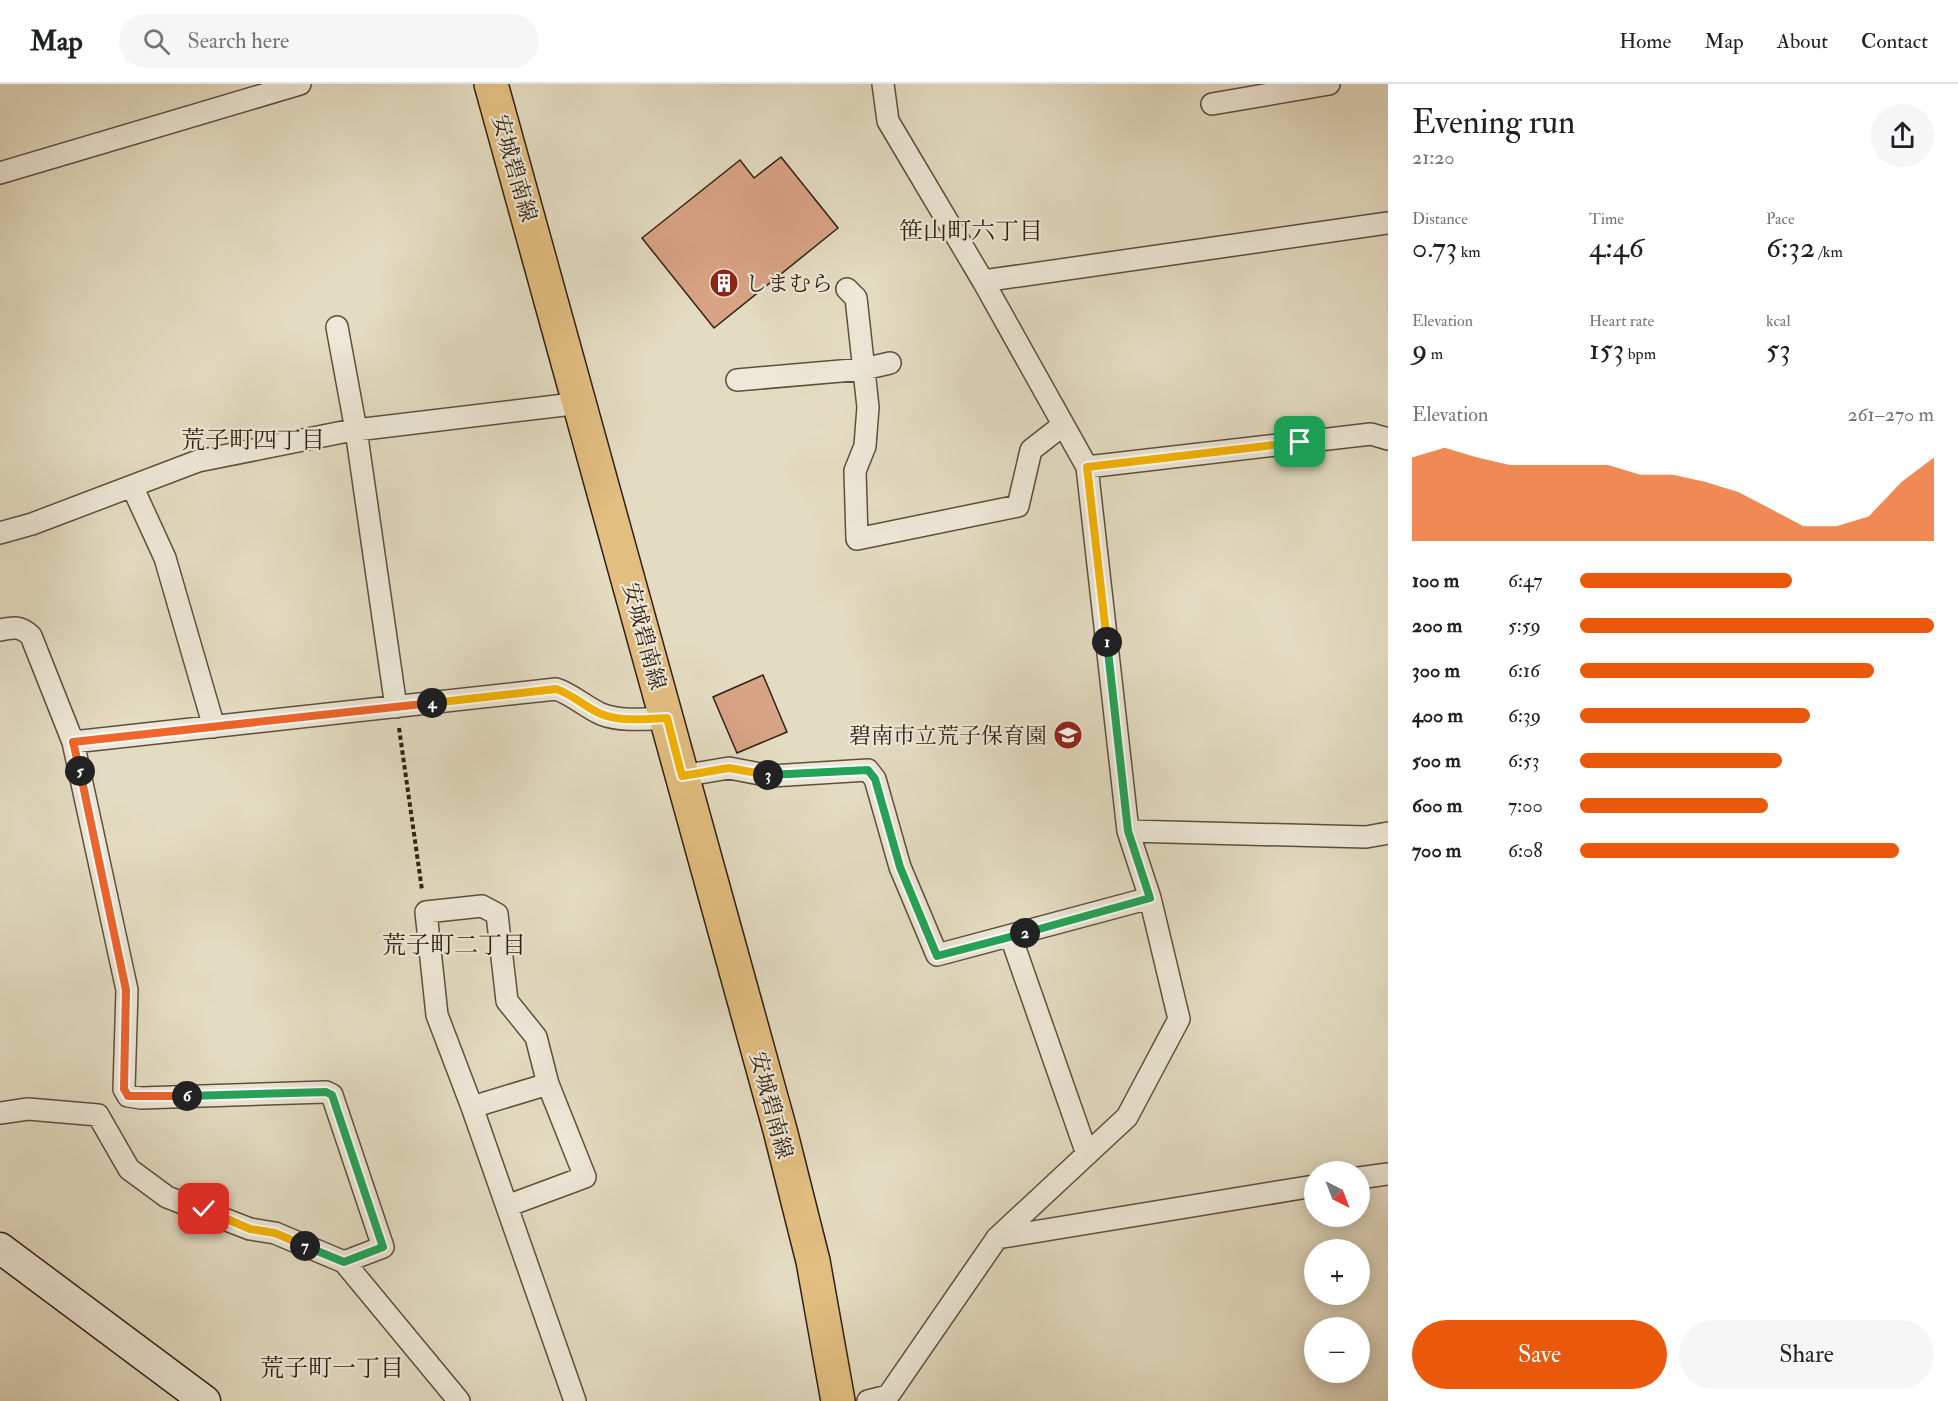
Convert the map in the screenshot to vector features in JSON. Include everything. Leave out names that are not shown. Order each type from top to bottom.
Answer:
[{"type":"main road","name":"安城碧南線","points":[[491,84],[581,403],[783,1141],[813,1261],[838,1401]]},
{"type":"street","points":[[0,173],[300,84]]},
{"type":"street","points":[[868,1401],[888,1396],[997,1238],[1127,1117],[1179,1019],[1150,898],[1128,831],[1087,467],[983,281],[888,121],[883,84]]},
{"type":"street","points":[[1212,104],[1329,84]]},
{"type":"street","points":[[983,281],[1388,224]]},
{"type":"street","points":[[847,289],[856,298],[868,407],[865,446],[855,471],[857,538],[1018,506],[1031,450],[1063,425]]},
{"type":"street","points":[[337,327],[356,430],[396,707]]},
{"type":"street","points":[[737,380],[864,369],[890,363]]},
{"type":"street","points":[[0,533],[32,524],[198,461],[356,430],[581,403]]},
{"type":"street","points":[[1087,467],[1371,434],[1388,439]]},
{"type":"street","points":[[132,486],[165,558],[214,727]]},
{"type":"street","points":[[0,630],[15,627],[24,629],[31,636],[73,742],[126,990],[124,1089],[128,1096],[141,1098],[326,1092],[332,1095],[383,1247],[344,1262]]},
{"type":"street","points":[[73,742],[556,689],[566,692],[603,714],[631,719],[667,718]]},
{"type":"street","points":[[682,776],[729,768],[771,776],[868,770],[875,779],[900,867],[937,956],[1150,898]]},
{"type":"street","points":[[1128,831],[1366,837],[1388,833]]},
{"type":"street","points":[[507,1206],[585,1177],[548,1084],[536,1037],[507,1001],[497,914],[482,906],[426,912],[437,1016],[472,1107],[575,1401]]},
{"type":"street","points":[[1011,937],[1087,1154]]},
{"type":"street","points":[[472,1107],[548,1084]]},
{"type":"street","points":[[0,1113],[28,1109],[98,1115],[129,1169],[167,1197],[250,1229],[275,1233],[344,1262],[459,1401]]},
{"type":"street","points":[[1370,1176],[1388,1174]]},
{"type":"street","points":[[997,1238],[1304,1188]]},
{"type":"street","points":[[0,1248],[205,1401]]},
{"type":"path","points":[[396,707],[426,912]]},
{"type":"building","name":"しまむら","points":[[781,157],[838,228],[714,328],[642,238],[740,160],[754,178]]},
{"type":"building","points":[[763,675],[787,732],[737,753],[713,697]]},
{"type":"place","name":"しまむら","points":[[724,283]]},
{"type":"place","name":"碧南市立荒子保育園","points":[[1068,735]]},
{"type":"district","name":"笹山町六丁目","points":[[971,231]]},
{"type":"district","name":"荒子町四丁目","points":[[253,440]]},
{"type":"district","name":"荒子町二丁目","points":[[454,945]]},
{"type":"district","name":"荒子町一丁目","points":[[332,1368]]},
{"type":"route","points":[[204,1209],[250,1229],[275,1233],[344,1262],[383,1247],[332,1095],[326,1092],[141,1098],[128,1096],[124,1089],[126,990],[73,742],[556,689],[566,692],[603,714],[631,719],[667,718],[682,776],[729,768],[771,776],[868,770],[875,779],[900,867],[937,956],[1150,898],[1128,831],[1087,467],[1300,442]]}]
